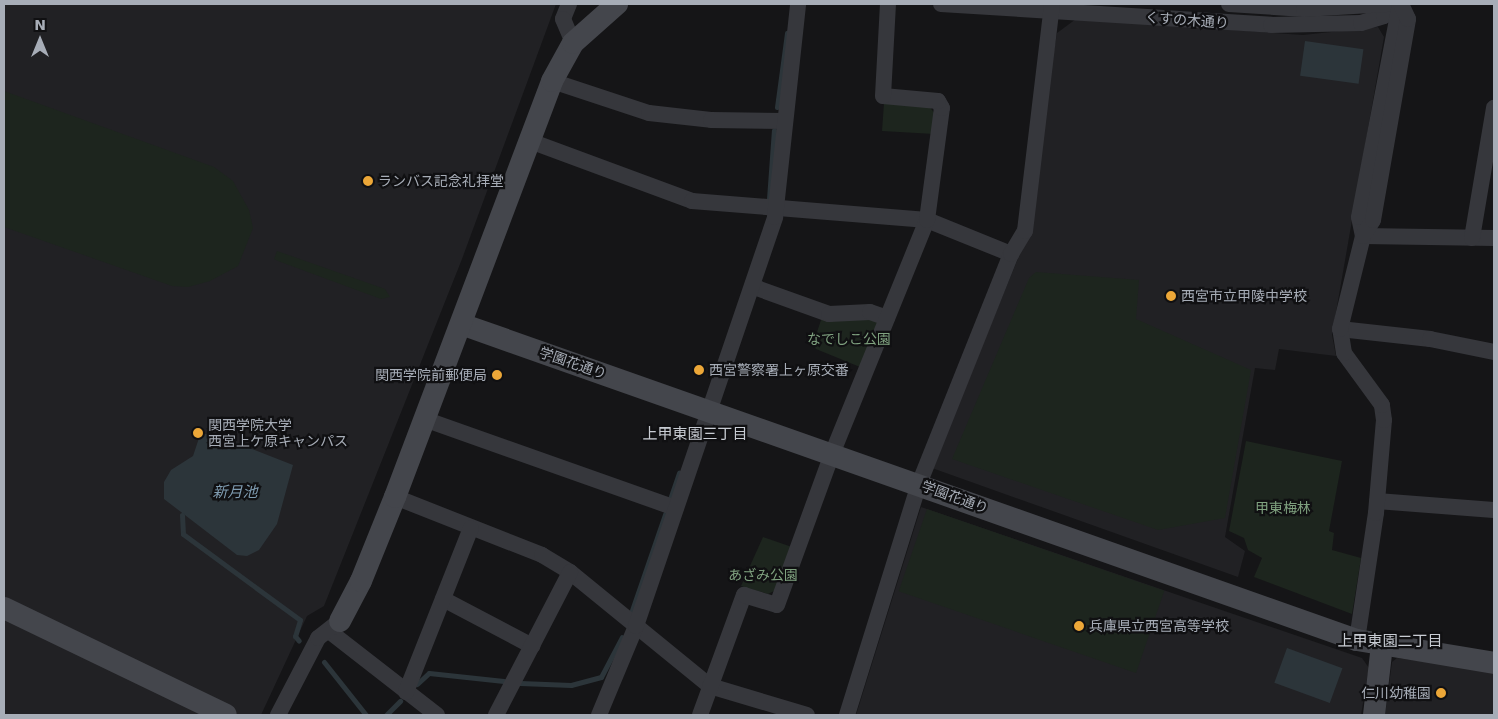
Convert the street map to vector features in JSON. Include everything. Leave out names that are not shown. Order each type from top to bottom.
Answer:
[{"type":"street","points":[[569,4],[563,19],[573,43]]},
{"type":"street","points":[[278,715],[318,638],[334,626],[361,581],[461,324],[552,81],[573,43],[617,4]]},
{"type":"street","points":[[599,715],[636,626],[754,287],[776,208],[798,4]]},
{"type":"street","points":[[700,715],[744,595],[776,605],[832,454],[928,220],[942,108],[938,101],[883,96],[888,4]]},
{"type":"street","name":"くすの木通り","points":[[940,4],[1052,7],[1271,25],[1361,23],[1384,16],[1400,4]]},
{"type":"street","name":"くすの木通り","points":[[1229,4],[1304,9],[1387,4]]},
{"type":"street","points":[[1357,640],[1377,501],[1382,405],[1344,353],[1340,329],[1363,236],[1373,220],[1408,20],[1400,4]]},
{"type":"street","points":[[847,715],[919,484],[1011,254],[1025,232],[1052,7]]},
{"type":"street","points":[[552,81],[649,113],[710,120],[785,121]]},
{"type":"street","points":[[1472,238],[1492,132],[1494,108]]},
{"type":"street","points":[[530,141],[692,201],[928,220],[1011,254]]},
{"type":"street","points":[[1363,236],[1494,238]]},
{"type":"street","points":[[754,287],[829,314],[870,312],[887,318]]},
{"type":"street","name":"学園花通り","points":[[461,324],[711,410],[1357,640],[1494,663]]},
{"type":"street","points":[[1340,329],[1430,338],[1494,352]]},
{"type":"street","points":[[424,419],[676,508]]},
{"type":"street","points":[[394,497],[542,555],[570,572],[710,686],[807,715]]},
{"type":"street","points":[[1377,501],[1494,510]]},
{"type":"street","points":[[406,692],[471,528]]},
{"type":"street","points":[[496,715],[570,572]]},
{"type":"street","points":[[443,599],[532,646]]},
{"type":"street","points":[[4,608],[226,715]]},
{"type":"street","points":[[334,626],[406,692],[437,715]]},
{"type":"street","points":[[1374,715],[1382,645]]},
{"type":"shaded area","name":"関西学院大学 西宮上ケ原キャンパス","points":[[4,4],[556,4],[462,259],[324,606],[307,616],[261,715],[4,715]]},
{"type":"shaded area","name":"西宮市立甲陵中学校","points":[[1076,19],[1303,35],[1378,27],[1384,37],[1332,335],[1336,356],[1279,349],[1275,370],[1255,368],[1225,537],[1245,551],[1238,577],[932,468],[1019,256],[1057,33]]},
{"type":"shaded area","name":"兵庫県立西宮高等学校","points":[[921,507],[1362,658],[1369,668],[1361,715],[856,715]]},
{"type":"shaded area","name":"仁川幼稚園","points":[[1397,658],[1494,671],[1494,715],[1385,715],[1392,662]]},
{"type":"green space","points":[[4,91],[214,167],[233,181],[249,210],[253,228],[238,266],[210,281],[188,287],[172,286],[4,227]]},
{"type":"green space","points":[[884,103],[929,106],[935,114],[934,134],[882,131]]},
{"type":"green space","points":[[277,251],[385,289],[390,297],[381,299],[278,261],[274,259]]},
{"type":"green space","points":[[1036,272],[1139,280],[1136,319],[1251,370],[1225,518],[1158,530],[952,459],[1029,278]]},
{"type":"green space","name":"なでしこ公園","points":[[822,317],[868,317],[879,322],[860,367],[816,349],[813,344]]},
{"type":"green space","name":"甲東梅林","points":[[1246,441],[1342,461],[1329,531],[1334,533],[1332,550],[1361,558],[1352,614],[1254,577],[1262,558],[1248,550],[1244,538],[1229,531]]},
{"type":"green space","points":[[927,509],[1164,591],[1136,673],[899,591]]},
{"type":"green space","name":"あざみ公園","points":[[763,537],[792,547],[776,590],[768,594],[741,586]]},
{"type":"water","points":[[1305,41],[1363,49],[1359,84],[1300,76]]},
{"type":"water","name":"新月池","points":[[211,433],[293,465],[277,524],[259,550],[247,556],[237,555],[164,499],[164,482],[171,470],[193,456],[200,435]]},
{"type":"water","points":[[1287,648],[1342,668],[1330,703],[1274,683]]},
{"type":"waterway","points":[[777,107],[787,33]]},
{"type":"waterway","points":[[769,199],[774,130]]},
{"type":"waterway","points":[[670,499],[679,473]]},
{"type":"waterway","points":[[631,613],[665,514]]},
{"type":"waterway","points":[[182,515],[183,534],[300,620],[295,636],[299,641]]},
{"type":"waterway","points":[[520,683],[571,685],[601,677],[622,637]]},
{"type":"waterway","points":[[324,662],[366,715]]},
{"type":"waterway","points":[[417,684],[429,673],[504,681]]},
{"type":"waterway","points":[[386,715],[400,701]]},
{"type":"place","name":"ランバス記念礼拝堂","points":[[368,181]]},
{"type":"place","name":"西宮市立甲陵中学校","points":[[1171,296]]},
{"type":"place","name":"西宮警察署上ヶ原交番","points":[[699,370]]},
{"type":"place","name":"関西学院前郵便局","points":[[497,375]]},
{"type":"place","name":"関西学院大学 西宮上ケ原キャンパス","points":[[198,433]]},
{"type":"place","name":"兵庫県立西宮高等学校","points":[[1079,626]]},
{"type":"place","name":"仁川幼稚園","points":[[1441,693]]},
{"type":"district","name":"上甲東園三丁目","points":[[695,435]]},
{"type":"district","name":"上甲東園二丁目","points":[[1390,642]]}]
